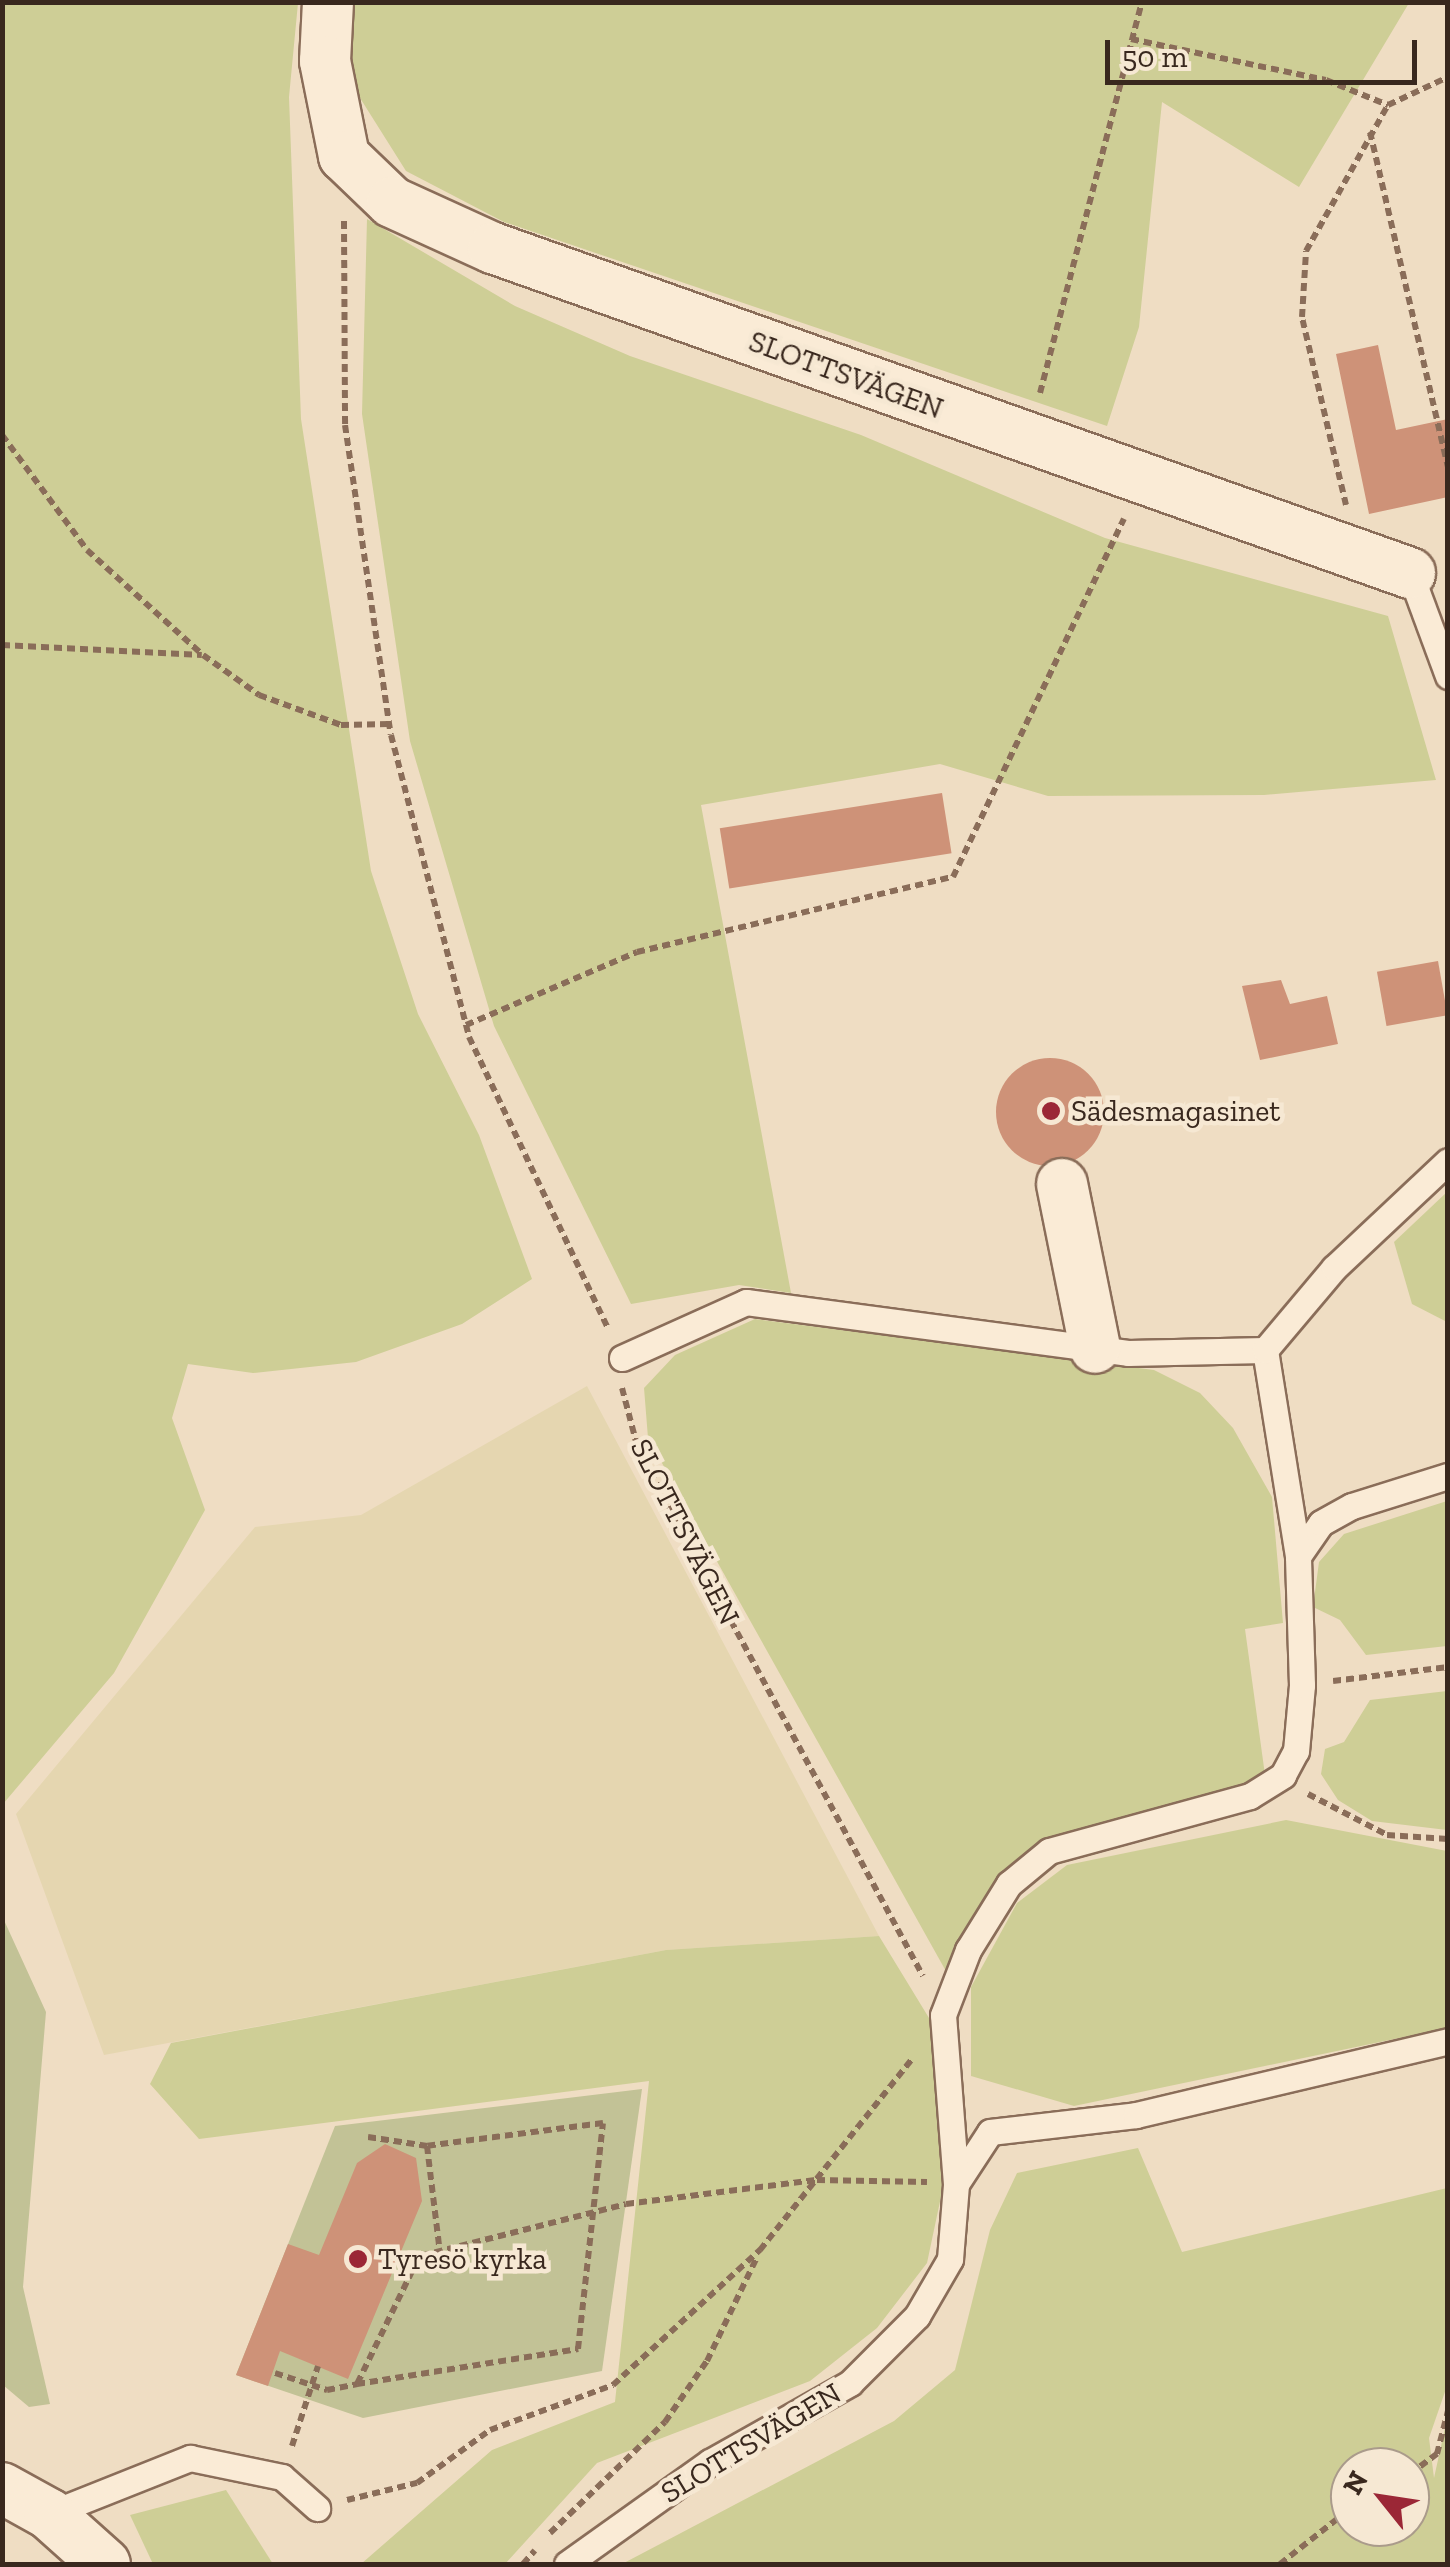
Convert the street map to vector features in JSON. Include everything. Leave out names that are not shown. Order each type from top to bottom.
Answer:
[{"type":"street","points":[[328,2],[325,61],[344,156]]},
{"type":"street","name":"SLOTTSVÄGEN","points":[[344,156],[392,202],[493,248],[1410,573]]},
{"type":"street","points":[[1062,1184],[1096,1348]]},
{"type":"street","points":[[2,2462],[2,2474]]},
{"type":"street","points":[[2,2488],[49,2514],[104,2564]]},
{"type":"lane","name":"SLOTTSVÄGEN","points":[[1410,573],[1448,676]]},
{"type":"lane","points":[[1282,1775],[1296,1751],[1302,1685],[1298,1556],[1265,1350],[1334,1268],[1448,1161]]},
{"type":"lane","points":[[622,1358],[746,1302],[1096,1348],[1265,1350]]},
{"type":"lane","points":[[1298,1556],[1321,1522],[1352,1506],[1448,1476]]},
{"type":"lane","name":"SLOTTSVÄGEN","points":[[567,2564],[710,2462],[850,2383],[917,2316],[950,2259],[956,2184],[944,2015],[968,1950],[1009,1884],[1050,1851],[1250,1796],[1282,1775]]},
{"type":"lane","points":[[956,2184],[990,2132],[1136,2115],[1448,2041]]},
{"type":"lane","points":[[49,2514],[190,2458],[282,2477],[317,2508]]},
{"type":"path","points":[[1021,438],[1047,373],[1142,2]]},
{"type":"path","points":[[1131,38],[1326,80],[1388,105]]},
{"type":"path","points":[[1358,555],[1302,317],[1306,251],[1369,131],[1388,105],[1448,77]]},
{"type":"path","points":[[1369,131],[1448,468]]},
{"type":"path","name":"SLOTTSVÄGEN","points":[[344,156],[345,425],[390,724],[466,1025],[622,1358],[638,1449],[944,2015]]},
{"type":"path","points":[[2,435],[87,550],[204,656],[259,695],[341,725],[390,724]]},
{"type":"path","points":[[466,1025],[636,952],[953,876],[1144,480]]},
{"type":"path","points":[[2,645],[204,656]]},
{"type":"path","points":[[1302,1685],[1448,1667]]},
{"type":"path","points":[[1282,1775],[1337,1816],[1386,1835],[1448,1839]]},
{"type":"path","points":[[317,2508],[418,2483],[490,2430],[613,2385],[760,2250],[944,2015]]},
{"type":"path","points":[[275,2373],[309,2386],[357,2384],[578,2348],[598,2211],[603,2123],[428,2146],[368,2136]]},
{"type":"path","points":[[428,2146],[440,2254]]},
{"type":"path","points":[[397,2262],[598,2211],[817,2180],[956,2184]]},
{"type":"path","points":[[524,2564],[571,2506],[665,2422],[707,2361],[760,2250]]},
{"type":"path","points":[[357,2384],[418,2259]]},
{"type":"path","points":[[282,2477],[318,2366]]},
{"type":"path","points":[[1430,2459],[1437,2454],[1448,2411]]},
{"type":"path","points":[[1280,2564],[1330,2525]]},
{"type":"shaded area","points":[[587,1386],[879,1936],[666,1950],[104,2055],[16,1814],[255,1527],[361,1515]]},
{"type":"green space","points":[[3,2],[298,3],[289,97],[301,419],[371,871],[418,1014],[479,1135],[532,1279],[462,1324],[356,1362],[253,1373],[188,1364],[172,1418],[205,1510],[114,1673],[3,1804]]},
{"type":"green space","points":[[345,3],[1409,3],[1299,187],[1162,102],[1139,327],[1107,426],[504,222],[406,171],[338,63]]},
{"type":"green space","points":[[367,219],[515,306],[630,356],[861,435],[1105,538],[1388,616],[1436,780],[1264,795],[1048,796],[940,764],[701,805],[791,1293],[739,1285],[631,1304],[494,1026],[410,741],[362,414]]},
{"type":"green space","points":[[1447,1192],[1447,1322],[1412,1304],[1394,1242]]},
{"type":"green space","points":[[755,1319],[1154,1370],[1200,1393],[1233,1428],[1272,1497],[1283,1623],[1245,1629],[1265,1775],[1245,1789],[1045,1846],[947,1973],[648,1438],[644,1388],[675,1355]]},
{"type":"green space","points":[[1447,1501],[1447,1646],[1366,1655],[1340,1620],[1313,1607],[1319,1562],[1344,1534]]},
{"type":"green space","points":[[1447,1691],[1447,1830],[1372,1821],[1338,1800],[1321,1774],[1325,1749],[1344,1742],[1370,1700]]},
{"type":"green space","points":[[1286,1820],[1447,1851],[1447,2028],[1074,2106],[971,2076],[971,1987],[1017,1903],[1067,1865]]},
{"type":"green space","points":[[3,1918],[46,2012],[23,2287],[50,2404],[29,2407],[3,2385]]},
{"type":"green space","points":[[879,1936],[929,2018],[946,2173],[927,2263],[877,2328],[810,2381],[597,2463],[505,2564],[361,2564],[492,2450],[615,2402],[649,2081],[199,2139],[150,2084],[171,2043],[666,1950]]},
{"type":"green space","points":[[642,2089],[602,2371],[363,2418],[236,2375],[335,2126]]},
{"type":"green space","points":[[1138,2148],[1182,2252],[1447,2188],[1447,2386],[1429,2438],[1434,2478],[1447,2419],[1447,2564],[622,2564],[894,2421],[955,2370],[990,2230],[1017,2173]]},
{"type":"green space","points":[[226,2490],[273,2564],[153,2564],[130,2515]]},
{"type":"building","points":[[1378,345],[1396,430],[1448,419],[1448,497],[1369,514],[1336,354]]},
{"type":"building","points":[[942,793],[952,853],[729,888],[720,828]]},
{"type":"building","points":[[1438,961],[1448,1015],[1386,1026],[1377,972]]},
{"type":"building","points":[[1281,980],[1290,1004],[1327,996],[1338,1044],[1260,1060],[1242,986]]},
{"type":"building","name":"Sädesmagasinet","points":[[1050,1058],[1071,1062],[1088,1074],[1100,1091],[1104,1112],[1100,1133],[1088,1150],[1071,1162],[1050,1166],[1029,1162],[1012,1150],[1000,1133],[996,1112],[1000,1091],[1012,1074],[1029,1062]]},
{"type":"building","name":"Tyresö kyrka","points":[[385,2144],[416,2158],[422,2201],[348,2379],[280,2351],[268,2386],[236,2375],[288,2244],[319,2255],[357,2163]]},
{"type":"place","name":"Sädesmagasinet","points":[[1051,1111]]},
{"type":"place","name":"Tyresö kyrka","points":[[358,2259]]}]
